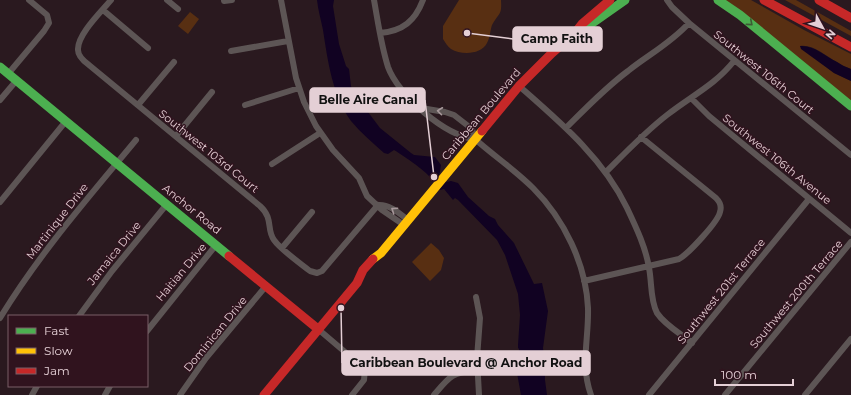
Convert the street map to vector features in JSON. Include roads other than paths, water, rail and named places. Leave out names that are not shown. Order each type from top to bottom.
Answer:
[{"type":"main road","name":"Caribbean Boulevard","points":[[264,395],[357,283],[358,276],[375,256],[381,253],[520,86],[552,53],[575,33],[582,24],[610,0]]},
{"type":"main road","name":"Caribbean Boulevard","points":[[575,33],[585,28],[625,0]]},
{"type":"main road","points":[[718,0],[740,15],[851,106]]},
{"type":"main road","points":[[764,0],[851,47]]},
{"type":"main road","points":[[819,0],[851,18]]},
{"type":"main road","name":"Anchor Road","points":[[0,68],[318,329]]},
{"type":"street","points":[[8,74],[49,23],[49,18],[47,15],[29,0]]},
{"type":"street","points":[[111,0],[102,10],[148,48]]},
{"type":"street","points":[[167,0],[178,9]]},
{"type":"street","points":[[224,2],[232,0]]},
{"type":"street","points":[[281,0],[294,72],[306,108],[320,133],[338,157],[359,178],[365,194],[382,210],[406,222]]},
{"type":"street","points":[[374,0],[385,57],[390,72],[403,92],[421,108],[423,112],[438,123],[465,138],[475,139]]},
{"type":"street","points":[[380,34],[396,31],[404,27],[415,15],[423,0]]},
{"type":"street","name":"Southwest 106th Court","points":[[667,0],[672,7],[689,23],[851,156]]},
{"type":"street","name":"Southwest 103rd Court","points":[[102,10],[84,32],[78,48],[79,54],[85,62],[263,209],[270,220],[273,239],[310,271],[317,273],[324,269],[378,205]]},
{"type":"street","points":[[566,128],[609,86],[641,61],[675,38],[689,23]]},
{"type":"street","points":[[231,51],[288,41]]},
{"type":"street","points":[[606,172],[666,116],[718,79],[734,61]]},
{"type":"street","points":[[138,106],[174,62]]},
{"type":"street","points":[[0,100],[16,81]]},
{"type":"street","points":[[520,86],[566,128],[606,172],[627,208],[641,241],[649,267],[653,302],[657,313],[664,321],[692,343]]},
{"type":"street","points":[[245,105],[299,88]]},
{"type":"street","points":[[176,136],[212,92]]},
{"type":"street","name":"Southwest 106th Avenue","points":[[691,98],[709,116],[851,233]]},
{"type":"street","points":[[421,108],[454,115],[472,129],[475,139],[527,182],[548,206],[568,238],[584,281],[588,305],[585,372],[590,395]]},
{"type":"street","points":[[0,202],[66,121]]},
{"type":"street","points":[[455,132],[462,121]]},
{"type":"street","points":[[272,164],[320,133]]},
{"type":"street","points":[[584,281],[676,260],[686,255],[718,217],[721,209],[720,203],[716,198],[642,137]]},
{"type":"street","name":"Martinique Drive","points":[[0,318],[45,251],[136,140]]},
{"type":"street","name":"Southwest 201st Terrace","points":[[649,395],[809,199]]},
{"type":"street","name":"Jamaica Drive","points":[[80,315],[112,271],[167,204]]},
{"type":"street","points":[[282,248],[312,212]]},
{"type":"street","name":"Southwest 200th Terrace","points":[[725,395],[851,242]]},
{"type":"street","name":"Haitian Drive","points":[[148,329],[216,245]]},
{"type":"street","name":"Dominican Drive","points":[[180,395],[206,358],[266,286]]},
{"type":"street","points":[[476,297],[480,318],[477,370],[479,395]]},
{"type":"street","name":"Anchor Road","points":[[318,329],[364,367],[366,371],[363,382],[352,395]]},
{"type":"street","points":[[805,395],[851,339]]},
{"type":"street","points":[[434,395],[452,375],[460,372],[477,370]]},
{"type":"place","name":"Camp Faith","points":[[467,33]]},
{"type":"place","name":"Belle Aire Canal","points":[[434,177]]},
{"type":"place","name":"Caribbean Boulevard @ Anchor Road","points":[[341,308]]}]
